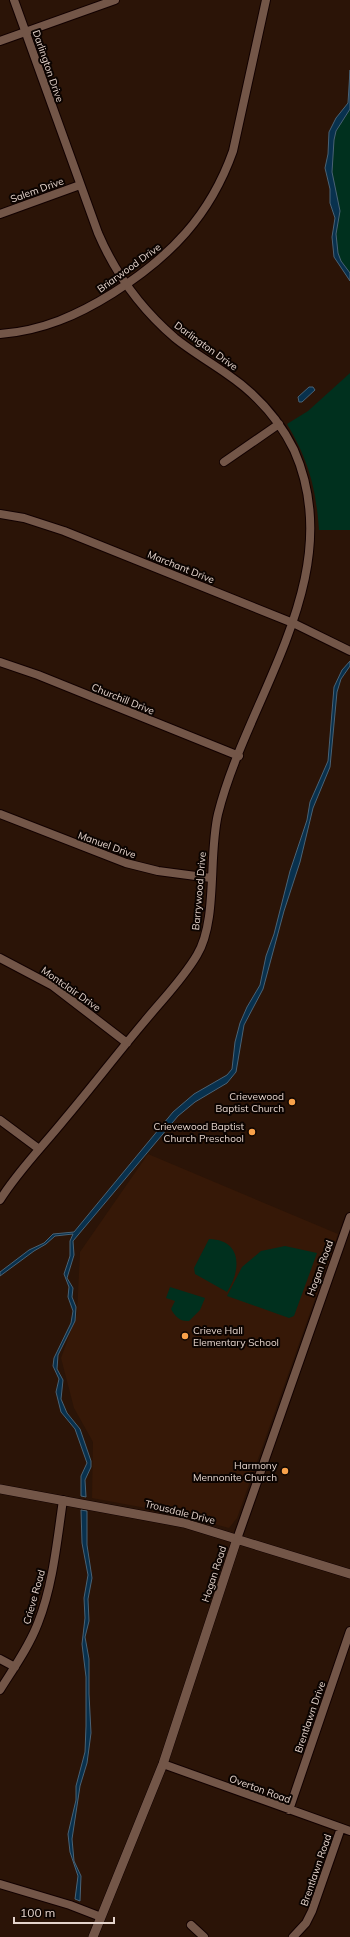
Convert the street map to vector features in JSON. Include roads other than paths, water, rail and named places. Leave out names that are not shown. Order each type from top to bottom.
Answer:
[{"type":"street","name":"Darlington Drive","points":[[14,0],[80,185],[105,250],[126,285],[157,322],[177,340],[242,385],[268,409],[279,424],[300,464],[306,484],[310,506],[309,564],[302,595],[293,623]]},
{"type":"street","points":[[0,41],[115,0]]},
{"type":"street","name":"Briarwood Drive","points":[[0,334],[28,330],[57,323],[83,311],[126,285],[164,257],[180,241],[206,208],[221,181],[233,152],[266,0]]},
{"type":"street","name":"Salem Drive","points":[[0,214],[80,185]]},
{"type":"street","points":[[224,462],[279,424]]},
{"type":"street","name":"Marchant Drive","points":[[0,514],[24,518],[48,525],[293,623],[350,651]]},
{"type":"street","name":"Barrywood Drive","points":[[0,1200],[39,1149],[183,976],[201,948],[208,918],[214,834],[218,816],[239,756],[293,623]]},
{"type":"street","name":"Churchill Drive","points":[[0,662],[38,675],[239,756]]},
{"type":"street","name":"Manuel Drive","points":[[0,814],[121,862],[158,871],[211,878]]},
{"type":"street","name":"Montclair Drive","points":[[0,958],[59,990],[127,1043]]},
{"type":"street","points":[[0,1120],[39,1149]]},
{"type":"street","name":"Hogan Road","points":[[93,1937],[163,1764],[237,1539],[350,1217]]},
{"type":"street","name":"Trousdale Drive","points":[[0,1489],[184,1523],[350,1574]]},
{"type":"street","name":"Crieve Road","points":[[0,1690],[15,1667],[37,1625],[45,1600],[53,1565],[63,1500]]},
{"type":"street","name":"Brentlawn Drive","points":[[289,1810],[350,1631]]},
{"type":"street","points":[[0,1659],[15,1667]]},
{"type":"street","name":"Overton Road","points":[[163,1764],[350,1831]]},
{"type":"street","name":"Brentlawn Road","points":[[294,1937],[306,1923],[312,1911],[341,1828]]},
{"type":"street","points":[[0,1884],[70,1905],[101,1917]]},
{"type":"street","points":[[191,1926],[204,1937]]},
{"type":"water","points":[[350,70],[350,109],[336,131],[332,172],[340,211],[336,234],[338,253],[341,261],[350,273],[350,281],[334,257],[332,237],[335,218],[330,203],[330,189],[325,168],[328,154],[329,132],[336,118],[348,103]]},
{"type":"water","points":[[309,387],[313,387],[315,390],[302,402],[299,402],[298,397]]},
{"type":"water","points":[[350,661],[350,666],[341,679],[337,692],[330,767],[313,808],[300,862],[284,911],[263,989],[244,1025],[236,1072],[227,1083],[195,1102],[178,1116],[73,1241],[74,1255],[67,1278],[73,1288],[72,1297],[76,1307],[75,1321],[58,1355],[57,1369],[63,1380],[61,1399],[67,1413],[80,1429],[91,1461],[91,1467],[85,1480],[86,1497],[81,1496],[81,1476],[87,1463],[75,1429],[61,1412],[56,1392],[59,1379],[53,1366],[54,1358],[71,1323],[73,1311],[68,1297],[69,1287],[64,1274],[70,1256],[70,1241],[73,1234],[55,1236],[0,1276],[0,1272],[29,1250],[44,1243],[53,1234],[74,1232],[173,1112],[194,1094],[227,1075],[232,1069],[235,1042],[240,1023],[247,1007],[260,985],[266,956],[274,934],[290,871],[307,820],[310,802],[328,761],[334,687],[342,670]]},
{"type":"water","points":[[81,1510],[87,1511],[87,1545],[92,1578],[88,1599],[89,1621],[85,1637],[89,1659],[91,1733],[87,1763],[80,1786],[72,1839],[74,1861],[81,1876],[80,1901],[75,1899],[78,1876],[70,1852],[68,1834],[76,1800],[76,1786],[85,1752],[86,1677],[82,1644],[85,1618],[84,1598],[88,1575],[82,1543]]},
{"type":"place","name":"Crievewood Baptist Church","points":[[292,1102]]},
{"type":"place","name":"Crievewood Baptist Church Preschool","points":[[252,1132]]},
{"type":"place","name":"Crieve Hall Elementary School","points":[[185,1336]]},
{"type":"place","name":"Harmony Mennonite Church","points":[[285,1471]]}]
